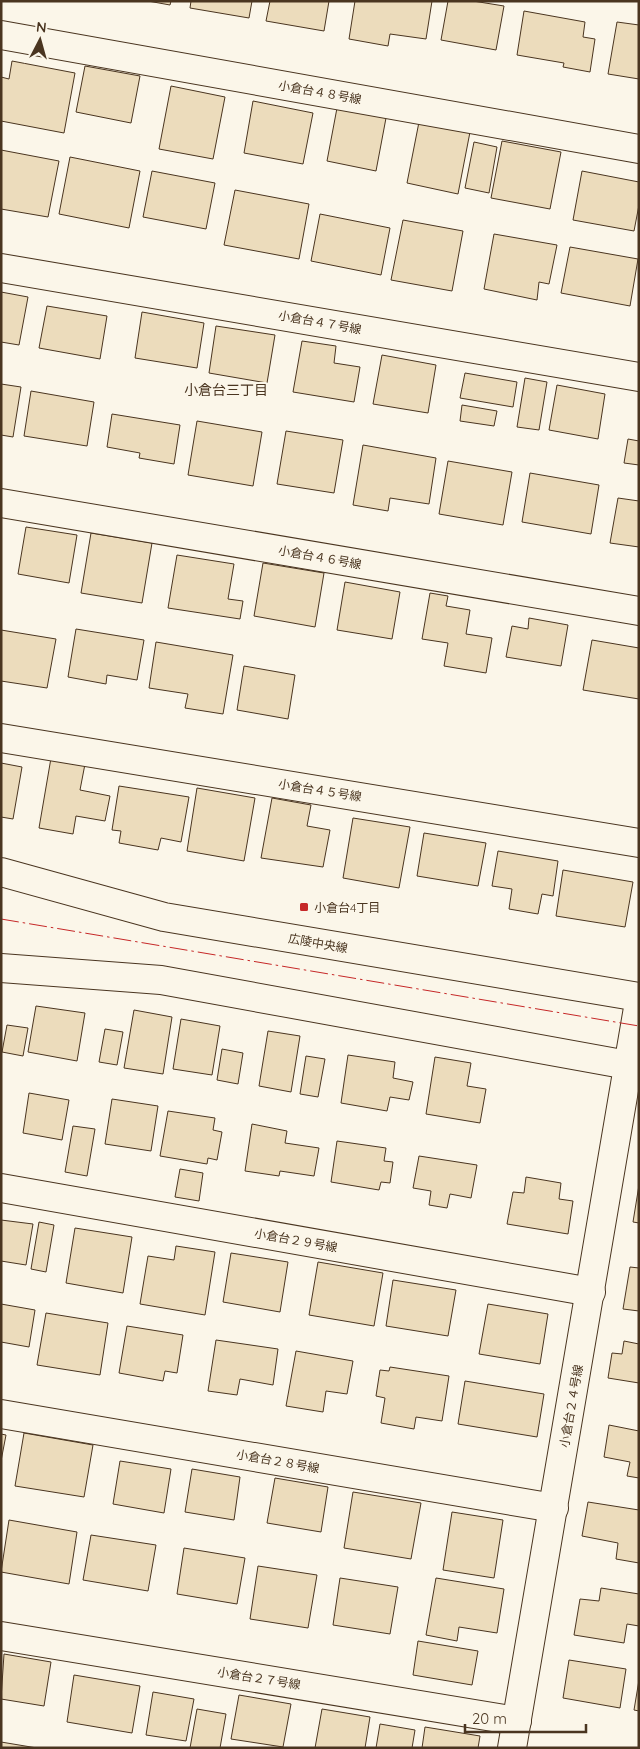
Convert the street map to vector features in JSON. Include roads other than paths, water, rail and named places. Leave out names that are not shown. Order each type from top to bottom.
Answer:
[{"type":"street","name":"小倉台４８号線","points":[[1,35],[639,149]]},
{"type":"street","name":"小倉台４７号線","points":[[1,268],[639,377]]},
{"type":"street","name":"小倉台４６号線","points":[[1,503],[639,611]]},
{"type":"street","name":"小倉台４５号線","points":[[1,738],[639,843]]},
{"type":"street","name":"広陵中央線","points":[[1,872],[164,917],[639,997]]},
{"type":"street","points":[[1,968],[161,980],[634,1066]]},
{"type":"street","name":"小倉台２４号線","points":[[512,1748],[591,1292],[634,1066],[639,1002]]},
{"type":"street","name":"小倉台２９号線","points":[[1,1188],[591,1292]]},
{"type":"street","name":"小倉台２８号線","points":[[1,1414],[554,1508]]},
{"type":"street","name":"小倉台２７号線","points":[[1,1636],[517,1721]]},
{"type":"place","name":"小倉台4丁目","points":[[304,907]]},
{"type":"district","name":"小倉台三丁目","points":[[226,390]]}]
